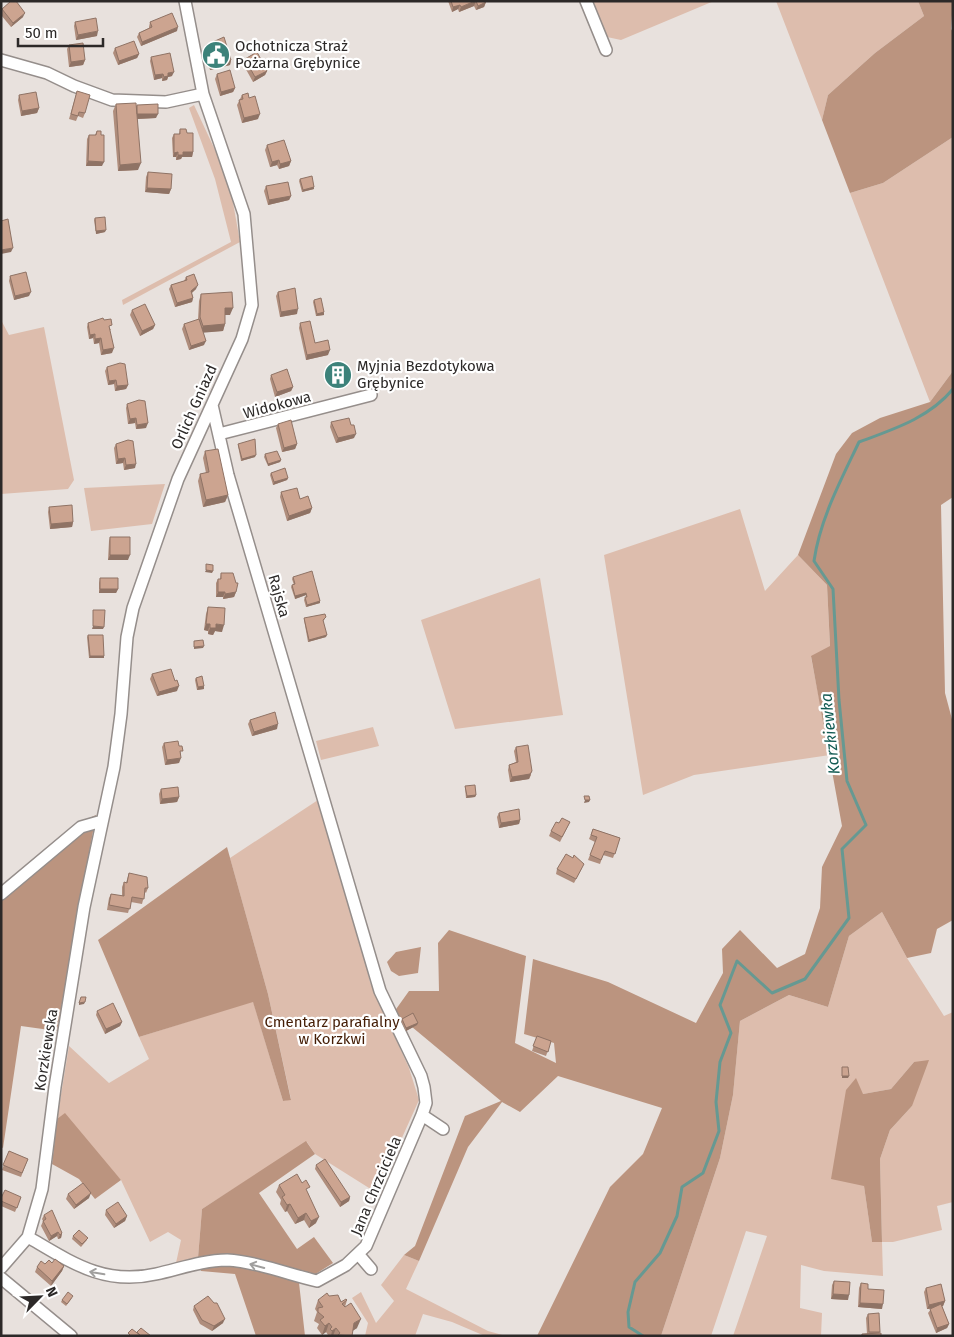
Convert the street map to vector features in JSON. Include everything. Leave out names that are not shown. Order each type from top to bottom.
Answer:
[{"type":"street","name":"Orlich Gniazd","points":[[102,823],[121,714],[122,676],[133,608],[178,479],[242,339],[252,305],[244,214],[203,94],[185,1]]},
{"type":"street","points":[[586,1],[606,50]]},
{"type":"street","points":[[1,60],[47,73],[112,100],[166,102],[203,94]]},
{"type":"street","name":"Widokowa","points":[[219,434],[371,395]]},
{"type":"street","name":"Rajska","points":[[212,405],[228,474],[322,794]]},
{"type":"street","name":"Jana Chrzciciela","points":[[28,1237],[91,1272],[134,1277],[153,1275],[206,1262],[227,1260],[317,1281],[346,1265],[359,1255],[372,1237],[426,1103],[421,1076],[380,991],[322,794]]},
{"type":"street","points":[[1,894],[80,827],[102,823]]},
{"type":"street","name":"Korzkiewska","points":[[1,1268],[28,1237],[42,1189],[55,1086],[84,907],[102,823]]},
{"type":"street","points":[[422,1115],[444,1129]]},
{"type":"street","points":[[359,1255],[371,1269]]},
{"type":"street","points":[[1,1278],[71,1336]]},
{"type":"green space","points":[[592,1],[714,1],[621,40],[607,37]]},
{"type":"green space","points":[[776,1],[918,1],[924,16],[875,53],[828,95],[822,120]]},
{"type":"green space","points":[[194,105],[229,180],[240,242],[123,305],[122,300],[231,242],[215,179],[189,108]]},
{"type":"green space","points":[[953,137],[953,371],[930,402],[850,193],[883,183]]},
{"type":"green space","points":[[1,320],[9,335],[44,327],[74,480],[68,489],[1,494]]},
{"type":"green space","points":[[165,484],[152,524],[91,531],[84,488]]},
{"type":"green space","points":[[740,509],[765,591],[798,555],[827,585],[830,647],[811,657],[830,755],[694,775],[643,795],[604,555]]},
{"type":"green space","points":[[540,578],[563,715],[455,729],[421,620]]},
{"type":"green space","points":[[373,727],[379,746],[321,760],[316,741]]},
{"type":"green space","name":"Cmentarz parafialny w Korzkwi","points":[[318,800],[356,923],[370,982],[409,1068],[419,1100],[377,1193],[315,1154],[307,1142],[202,1209],[198,1258],[176,1263],[181,1240],[168,1232],[150,1242],[121,1180],[57,1119],[69,1046],[109,1083],[149,1059],[139,1037],[253,1001],[283,1101],[291,1099],[268,994],[230,858]]},
{"type":"green space","points":[[882,912],[907,958],[944,1016],[953,1012],[953,1202],[937,1206],[942,1230],[893,1242],[882,1242],[883,1276],[824,1271],[801,1265],[800,1308],[822,1313],[821,1336],[733,1336],[767,1236],[746,1231],[711,1336],[661,1336],[720,1158],[733,1095],[740,1021],[789,995],[828,1007],[849,936]],"holes":[[[914,1062],[912,1106],[890,1130],[880,1159],[882,1242],[872,1242],[864,1186],[863,1094],[891,1089]]]},
{"type":"green space","points":[[404,1255],[419,1261],[406,1289],[488,1331],[506,1336],[485,1336],[452,1322],[423,1314],[415,1336],[365,1336],[368,1323],[352,1298],[361,1292],[376,1323],[394,1301],[381,1285]]},
{"type":"shaded area","points":[[918,1],[953,1],[951,29],[953,32],[953,137],[883,183],[850,193],[822,120],[828,95],[875,53],[924,16]]},
{"type":"shaded area","points":[[953,371],[953,497],[941,505],[945,693],[953,723],[953,920],[937,929],[931,953],[907,958],[882,912],[849,936],[828,1007],[789,995],[740,1021],[733,1095],[720,1158],[661,1336],[537,1336],[610,1187],[643,1154],[662,1108],[558,1076],[520,1112],[502,1102],[468,1147],[419,1261],[404,1255],[415,1246],[465,1116],[501,1101],[394,1012],[409,991],[439,991],[438,943],[449,930],[526,956],[515,1043],[556,1063],[554,1043],[524,1034],[533,959],[608,982],[696,1023],[723,973],[722,949],[740,930],[777,968],[805,954],[820,908],[822,867],[842,826],[811,656],[830,646],[827,585],[798,555],[836,454],[852,433],[880,418],[930,402]]},
{"type":"shaded area","points":[[96,815],[57,1031],[21,1026],[3,1148],[1,1147],[1,889],[83,821]]},
{"type":"shaded area","points":[[227,847],[268,994],[291,1100],[283,1101],[253,1002],[139,1037],[98,940]]},
{"type":"shaded area","points":[[421,947],[418,973],[399,976],[391,971],[387,962],[396,952]]},
{"type":"shaded area","points":[[929,1060],[912,1106],[890,1130],[880,1159],[882,1242],[872,1242],[864,1186],[831,1179],[846,1090],[856,1078],[863,1094],[891,1089],[914,1062]]},
{"type":"shaded area","points":[[65,1113],[121,1180],[95,1199],[79,1179],[52,1164],[57,1119]]},
{"type":"shaded area","points":[[306,1141],[315,1154],[259,1193],[297,1249],[314,1237],[333,1263],[314,1275],[298,1274],[305,1336],[256,1336],[235,1274],[201,1271],[198,1258],[202,1209]]},
{"type":"building","points":[[11,1],[16,1],[25,13],[13,23],[2,9]]},
{"type":"building","points":[[451,1],[475,1],[461,7],[460,5],[453,7]]},
{"type":"building","points":[[476,1],[485,1],[486,2],[478,6]]},
{"type":"building","points":[[172,13],[178,27],[142,42],[139,33],[152,27],[150,22]]},
{"type":"building","points":[[96,18],[98,31],[78,35],[75,22]]},
{"type":"building","name":"Ochotnicza Straż Pożarna Grębynice","points":[[224,37],[231,60],[211,66],[206,45]]},
{"type":"building","points":[[134,41],[139,54],[119,61],[115,48]]},
{"type":"building","points":[[83,43],[85,60],[71,62],[69,45]]},
{"type":"building","points":[[257,52],[267,71],[255,77],[245,59]]},
{"type":"building","points":[[170,53],[174,72],[168,73],[168,76],[164,77],[163,74],[155,75],[151,57]]},
{"type":"building","points":[[230,70],[235,88],[221,92],[217,74]]},
{"type":"building","points":[[77,91],[90,95],[85,113],[79,112],[78,116],[71,114]]},
{"type":"building","points":[[36,92],[39,108],[22,111],[19,95]]},
{"type":"building","points":[[248,93],[249,98],[255,96],[260,114],[244,118],[239,100],[243,99],[242,95]]},
{"type":"building","points":[[136,103],[141,163],[120,165],[116,104]]},
{"type":"building","points":[[158,104],[158,114],[137,114],[137,105]]},
{"type":"building","points":[[180,129],[186,129],[187,133],[193,133],[193,152],[183,152],[183,155],[178,155],[178,152],[174,153],[174,134],[180,134]]},
{"type":"building","points":[[97,131],[101,131],[101,135],[104,135],[104,162],[88,161],[89,135],[96,135]]},
{"type":"building","points":[[284,140],[291,161],[280,164],[279,160],[272,162],[267,145]]},
{"type":"building","points":[[148,172],[172,174],[171,189],[147,188]]},
{"type":"building","points":[[312,176],[314,187],[303,190],[300,179]]},
{"type":"building","points":[[288,182],[291,196],[269,200],[266,186]]},
{"type":"building","points":[[105,217],[106,230],[96,231],[95,218]]},
{"type":"building","points":[[8,219],[13,248],[1,250],[1,221]]},
{"type":"building","points":[[26,272],[31,292],[15,296],[10,276]]},
{"type":"building","points":[[194,274],[198,285],[191,291],[193,298],[177,303],[171,285],[187,280],[186,277]]},
{"type":"building","points":[[295,288],[298,309],[281,312],[278,292]]},
{"type":"building","points":[[232,292],[233,308],[225,308],[225,324],[203,326],[200,317],[201,294]]},
{"type":"building","points":[[321,298],[324,312],[317,314],[314,300]]},
{"type":"building","points":[[145,304],[155,325],[142,331],[132,310]]},
{"type":"building","points":[[103,318],[104,320],[111,319],[112,325],[109,326],[114,348],[103,350],[101,338],[95,339],[95,334],[90,335],[88,323]]},
{"type":"building","points":[[199,319],[206,341],[191,346],[184,324]]},
{"type":"building","points":[[310,321],[315,343],[328,340],[330,350],[307,355],[300,323]]},
{"type":"building","points":[[120,363],[125,364],[128,385],[117,386],[116,380],[109,381],[107,367]]},
{"type":"building","name":"Myjnia Bezdotykowa Grębynice","points":[[345,366],[347,375],[334,379],[331,370]]},
{"type":"building","points":[[287,369],[293,387],[277,392],[271,375]]},
{"type":"building","points":[[139,400],[145,401],[148,423],[137,425],[136,418],[130,419],[127,404]]},
{"type":"building","points":[[349,418],[351,425],[354,425],[356,434],[338,438],[331,422]]},
{"type":"building","points":[[291,420],[297,444],[284,448],[278,424]]},
{"type":"building","points":[[255,439],[256,455],[242,459],[238,444]]},
{"type":"building","points":[[128,440],[133,441],[136,464],[126,465],[125,458],[118,459],[116,444]]},
{"type":"building","points":[[218,449],[228,495],[206,500],[200,474],[209,472],[205,451]]},
{"type":"building","points":[[277,451],[281,460],[268,464],[265,454]]},
{"type":"building","points":[[285,468],[288,478],[274,482],[271,473]]},
{"type":"building","points":[[297,488],[300,499],[308,496],[312,508],[289,516],[281,492]]},
{"type":"building","points":[[72,505],[73,522],[51,524],[49,507]]},
{"type":"building","points":[[110,537],[130,537],[130,555],[110,555]]},
{"type":"building","points":[[206,564],[213,565],[213,571],[206,570]]},
{"type":"building","points":[[312,571],[320,601],[307,605],[306,593],[295,596],[292,585],[295,584],[293,577]]},
{"type":"building","points":[[221,573],[233,573],[236,583],[238,583],[236,592],[225,594],[225,592],[218,592],[218,579],[221,579]]},
{"type":"building","points":[[100,578],[118,578],[118,589],[100,589]]},
{"type":"building","points":[[208,607],[225,608],[224,625],[216,624],[216,628],[210,628],[210,624],[206,624]]},
{"type":"building","points":[[93,610],[105,610],[104,627],[93,626]]},
{"type":"building","points":[[325,614],[326,617],[323,620],[327,635],[309,640],[304,618]]},
{"type":"building","points":[[88,635],[103,635],[104,656],[90,656]]},
{"type":"building","points":[[203,640],[204,646],[194,647],[194,641]]},
{"type":"building","points":[[171,669],[179,686],[159,692],[152,674]]},
{"type":"building","points":[[202,676],[204,686],[198,687],[196,678]]},
{"type":"building","points":[[275,712],[278,724],[254,732],[250,720]]},
{"type":"building","points":[[178,741],[183,751],[180,751],[181,758],[167,760],[164,743]]},
{"type":"building","points":[[528,745],[532,771],[530,774],[512,777],[509,765],[518,762],[516,747]]},
{"type":"building","points":[[475,785],[476,795],[467,796],[465,786]]},
{"type":"building","points":[[178,787],[179,797],[162,799],[161,789]]},
{"type":"building","points":[[584,796],[589,796],[590,800],[585,800]]},
{"type":"building","points":[[519,809],[520,820],[501,823],[499,813]]},
{"type":"building","points":[[562,818],[570,822],[562,837],[551,831],[556,822],[559,823]]},
{"type":"building","points":[[593,829],[620,838],[615,854],[605,851],[601,860],[590,855],[597,837],[591,835]]},
{"type":"building","points":[[566,854],[573,858],[574,855],[584,864],[576,879],[557,869]]},
{"type":"building","points":[[129,873],[147,877],[148,888],[145,888],[144,899],[132,897],[130,909],[109,905],[111,894],[124,896],[124,882],[127,883]]},
{"type":"building","points":[[81,997],[86,997],[85,1002],[79,1003]]},
{"type":"building","points":[[113,1003],[122,1022],[106,1029],[97,1011]]},
{"type":"building","points":[[413,1013],[418,1023],[406,1028],[402,1019]]},
{"type":"building","points":[[537,1036],[551,1041],[548,1052],[533,1046]]},
{"type":"building","points":[[842,1067],[848,1067],[849,1076],[842,1076]]},
{"type":"building","points":[[9,1151],[28,1159],[22,1173],[3,1165]]},
{"type":"building","points":[[325,1159],[350,1197],[341,1202],[316,1165]]},
{"type":"building","points":[[297,1174],[302,1183],[306,1180],[310,1187],[306,1189],[319,1217],[311,1221],[306,1213],[298,1218],[290,1204],[287,1205],[282,1197],[285,1195],[279,1185]]},
{"type":"building","points":[[83,1183],[91,1193],[76,1205],[68,1194]]},
{"type":"building","points":[[5,1190],[21,1197],[17,1208],[1,1201]]},
{"type":"building","points":[[118,1202],[127,1216],[116,1224],[106,1210]]},
{"type":"building","points":[[52,1210],[62,1233],[60,1235],[58,1232],[51,1236],[43,1221],[46,1219],[44,1215]]},
{"type":"building","points":[[79,1230],[88,1238],[82,1244],[73,1236]]},
{"type":"building","points":[[55,1259],[64,1266],[52,1281],[37,1267],[41,1261],[45,1264],[49,1260],[52,1263]]},
{"type":"building","points":[[834,1281],[850,1282],[849,1295],[833,1294]]},
{"type":"building","points":[[861,1283],[868,1284],[868,1289],[884,1290],[883,1304],[860,1303]]},
{"type":"building","points":[[941,1284],[945,1301],[929,1305],[926,1288]]},
{"type":"building","points":[[68,1292],[73,1296],[67,1304],[62,1300]]},
{"type":"building","points":[[327,1293],[329,1296],[338,1295],[341,1302],[346,1299],[342,1304],[345,1307],[351,1303],[361,1319],[354,1323],[352,1336],[338,1335],[340,1333],[336,1328],[332,1331],[329,1323],[325,1326],[320,1320],[324,1317],[318,1312],[318,1308],[323,1307],[318,1300]]},
{"type":"building","points":[[208,1296],[214,1303],[217,1303],[225,1319],[214,1326],[202,1320],[194,1306]]},
{"type":"building","points":[[941,1304],[949,1324],[937,1328],[930,1309]]},
{"type":"building","points":[[879,1313],[880,1332],[869,1332],[868,1314]]},
{"type":"building","points":[[141,1328],[151,1336],[141,1336],[137,1332]]},
{"type":"building","points":[[132,1329],[141,1336],[131,1336],[128,1333]]},
{"type":"building","points":[[881,1333],[881,1336],[862,1336],[862,1334]]},
{"type":"waterway","name":"Korzkiewka","points":[[643,1336],[629,1327],[628,1312],[635,1282],[660,1253],[677,1216],[682,1187],[703,1173],[719,1131],[716,1102],[720,1062],[731,1033],[720,1005],[737,961],[772,993],[805,979],[849,918],[842,849],[866,825],[847,781],[839,700],[833,589],[814,561],[821,530],[838,485],[859,442],[898,427],[922,415],[944,399],[953,389]]},
{"type":"place","name":"Ochotnicza Straż Pożarna Grębynice","points":[[216,55]]},
{"type":"place","name":"Myjnia Bezdotykowa Grębynice","points":[[338,375]]}]
